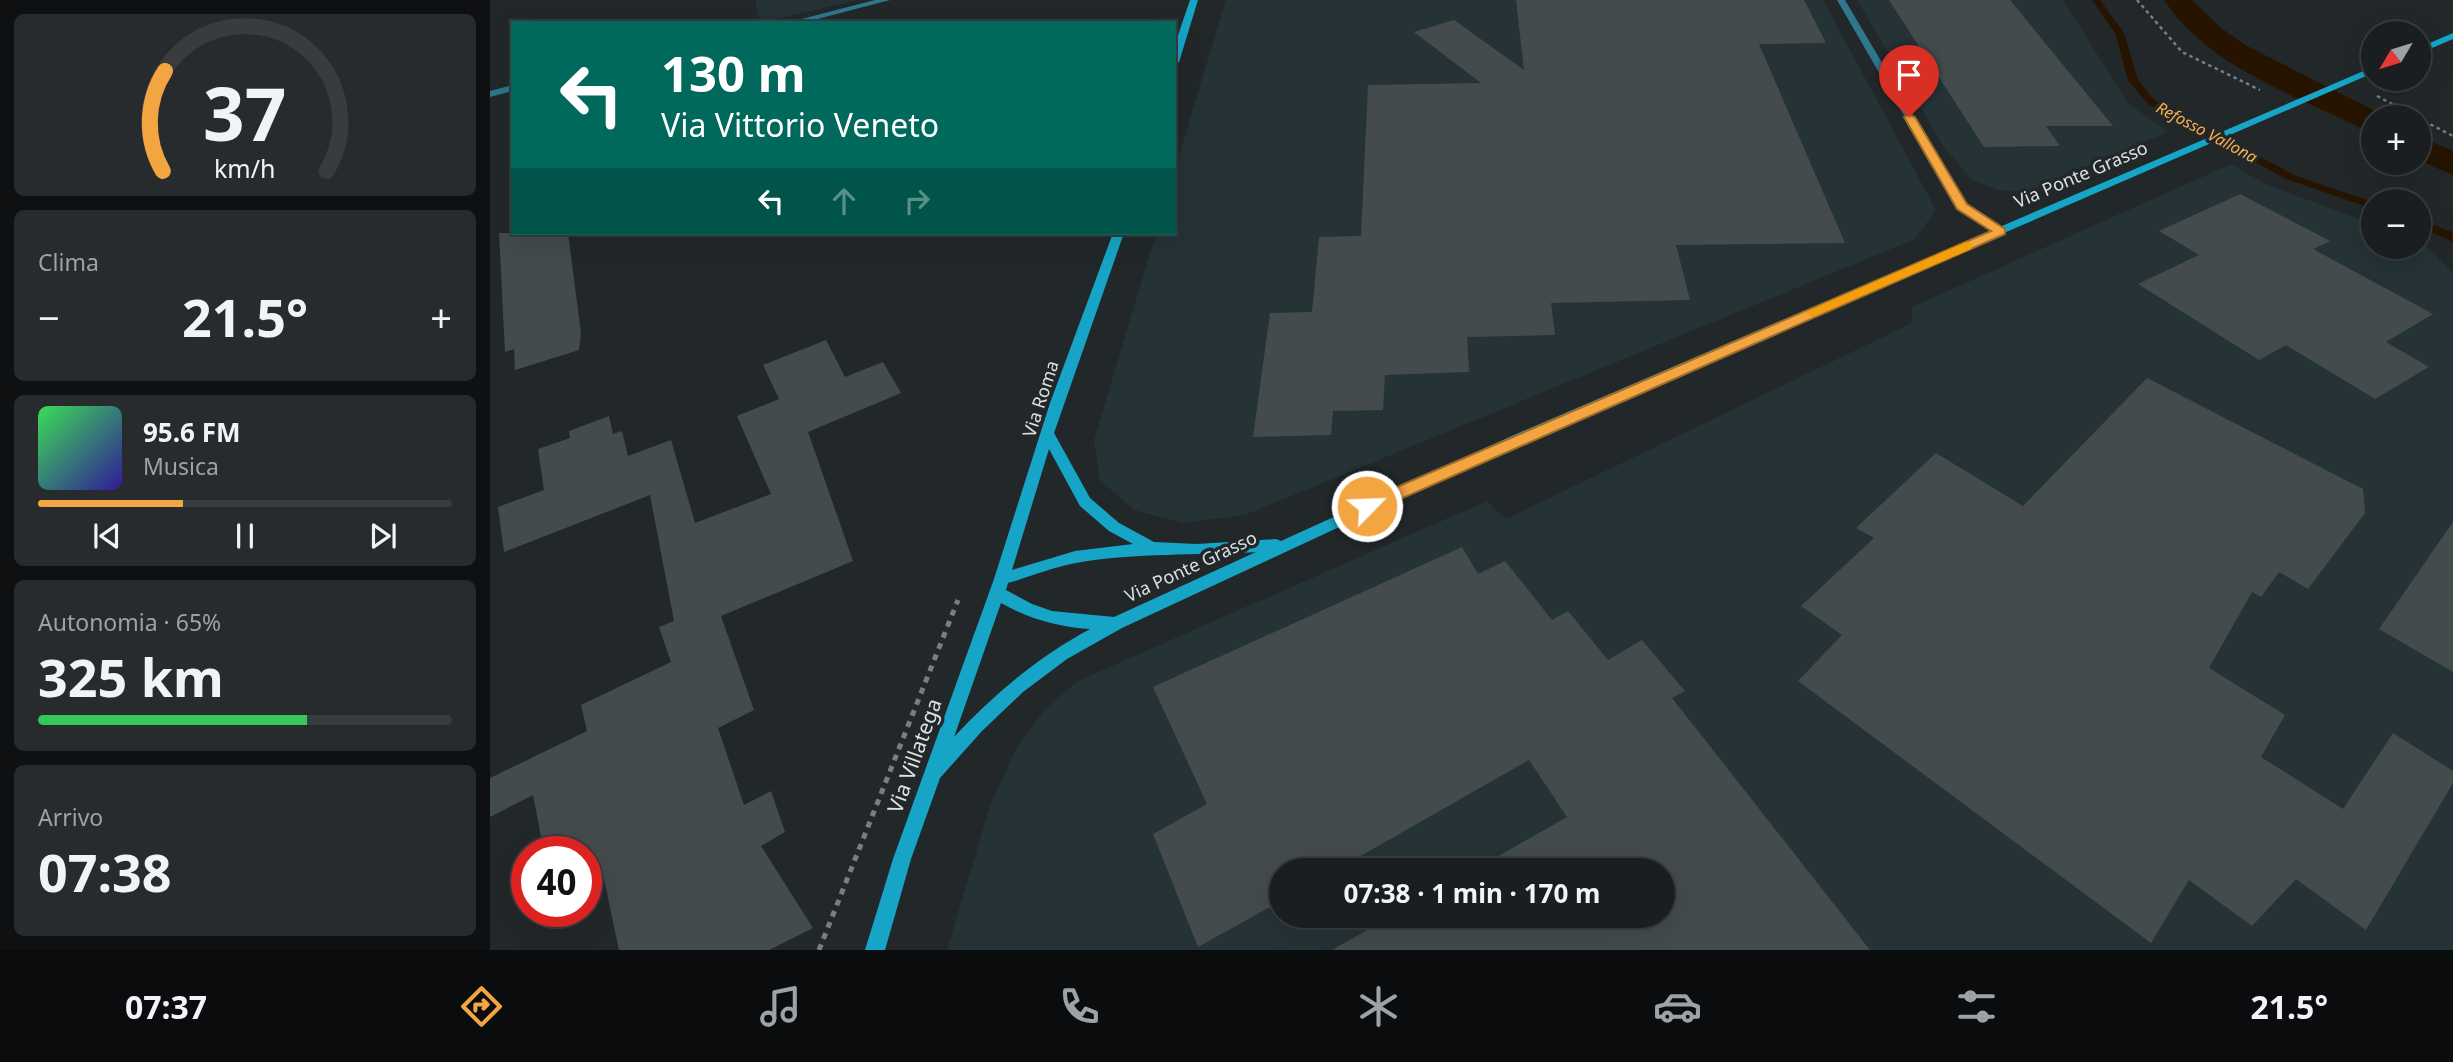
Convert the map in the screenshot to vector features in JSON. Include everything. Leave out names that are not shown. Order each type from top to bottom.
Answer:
[{"type":"street","points":[[798,21],[886,0]]},
{"type":"street","points":[[1176,56],[1195,0]]},
{"type":"street","points":[[1841,0],[1962,207],[2000,231]]},
{"type":"street","points":[[2431,45],[2453,36]]},
{"type":"street","name":"Via Ponte Grasso","points":[[934,772],[980,718],[1009,690],[1068,648],[1116,623],[1220,578],[1281,545],[1519,438],[2361,76]]},
{"type":"street","points":[[490,94],[511,89]]},
{"type":"street","name":"Via Roma","points":[[999,586],[1048,434],[1117,235]]},
{"type":"street","name":"Via Ponte Grasso","points":[[1048,434],[1085,502],[1114,527],[1152,548]]},
{"type":"street","name":"Via Ponte Grasso","points":[[1116,623],[1064,623],[1024,609],[999,586],[1075,557],[1152,548],[1197,551],[1281,545]]},
{"type":"street","name":"Via Villatega","points":[[875,950],[902,859],[999,586]]},
{"type":"path","points":[[2137,0],[2182,52],[2292,105]]},
{"type":"path","points":[[2345,83],[2391,105]]},
{"type":"path","points":[[2431,125],[2453,136]]},
{"type":"path","points":[[819,950],[963,588]]},
{"type":"shaded area","points":[[755,0],[858,0],[769,21],[760,21]]},
{"type":"shaded area","points":[[1226,0],[1823,0],[1936,210],[1915,239],[1245,515],[1184,523],[1134,510],[1100,480],[1094,441],[1155,235],[1176,235],[1176,165]]},
{"type":"shaded area","points":[[1857,0],[2063,0],[2128,103],[2168,132],[2024,192],[1998,190],[1972,180],[1943,146]]},
{"type":"shaded area","points":[[2231,164],[2267,185],[2361,220],[2361,259],[2431,259],[2431,251],[2453,272],[2453,950],[947,950],[990,806],[1017,747],[1044,710],[1078,681],[1487,501],[1506,519],[1912,323],[1912,307]]},
{"type":"building","points":[[1516,0],[1804,0],[1826,43],[1759,44],[1845,243],[1676,245],[1690,300],[1551,303],[1555,335],[1467,337],[1469,372],[1385,375],[1383,410],[1333,411],[1331,435],[1253,437],[1270,313],[1312,312],[1319,237],[1361,236],[1368,85],[1481,83],[1414,32],[1454,20],[1524,70]]},
{"type":"building","points":[[1889,0],[2010,0],[2113,126],[2046,126],[2060,146],[1984,147]]},
{"type":"building","points":[[2240,194],[2330,241],[2313,249],[2433,314],[2386,342],[2429,367],[2375,399],[2286,345],[2259,360],[2138,284],[2199,255],[2159,231]]},
{"type":"building","points":[[499,233],[568,235],[581,333],[579,350],[515,370],[514,349],[505,352]]},
{"type":"building","points":[[826,340],[845,377],[883,362],[901,393],[808,432],[853,561],[721,616],[754,710],[718,728],[744,805],[771,791],[785,832],[761,846],[813,928],[769,950],[619,950],[604,879],[602,880],[602,836],[541,836],[533,795],[490,817],[490,778],[587,731],[581,705],[671,662],[659,627],[674,621],[650,495],[504,552],[498,507],[544,490],[538,449],[570,438],[569,431],[609,416],[613,434],[622,431],[628,456],[671,440],[695,523],[771,494],[737,416],[779,399],[763,365]]},
{"type":"building","points":[[2147,378],[2363,489],[2365,513],[2308,589],[2279,572],[2261,597],[2252,592],[2209,668],[2285,715],[2261,757],[2343,809],[2393,733],[2453,771],[2453,783],[2366,930],[2296,879],[2252,926],[2189,880],[2151,943],[1798,681],[1842,635],[1801,606],[1874,538],[1856,528],[1936,453],[2023,506]]},
{"type":"building","points":[[2453,522],[2453,672],[2379,629]]},
{"type":"building","points":[[1462,547],[1478,574],[1505,561],[1552,620],[1568,611],[1608,660],[1642,640],[1685,691],[1672,698],[1870,950],[1332,950],[1371,928],[1675,928],[1675,858],[1495,858],[1567,817],[1529,760],[1357,858],[1269,858],[1269,908],[1198,947],[1153,834],[1207,804],[1153,687]]},
{"type":"waterway","name":"Refosso Vallona","points":[[2096,0],[2119,33],[2133,80],[2151,102],[2290,177],[2361,202]]},
{"type":"waterway","points":[[2178,0],[2190,17],[2210,35],[2236,52],[2361,115]]},
{"type":"waterway","points":[[2431,153],[2453,165]]},
{"type":"waterway","name":"Refosso Vallona","points":[[2431,227],[2453,239]]},
{"type":"slow traffic","points":[[1812,312],[1966,246]]},
{"type":"route","points":[[1367,506],[2000,231],[1962,207],[1909,117]]}]
